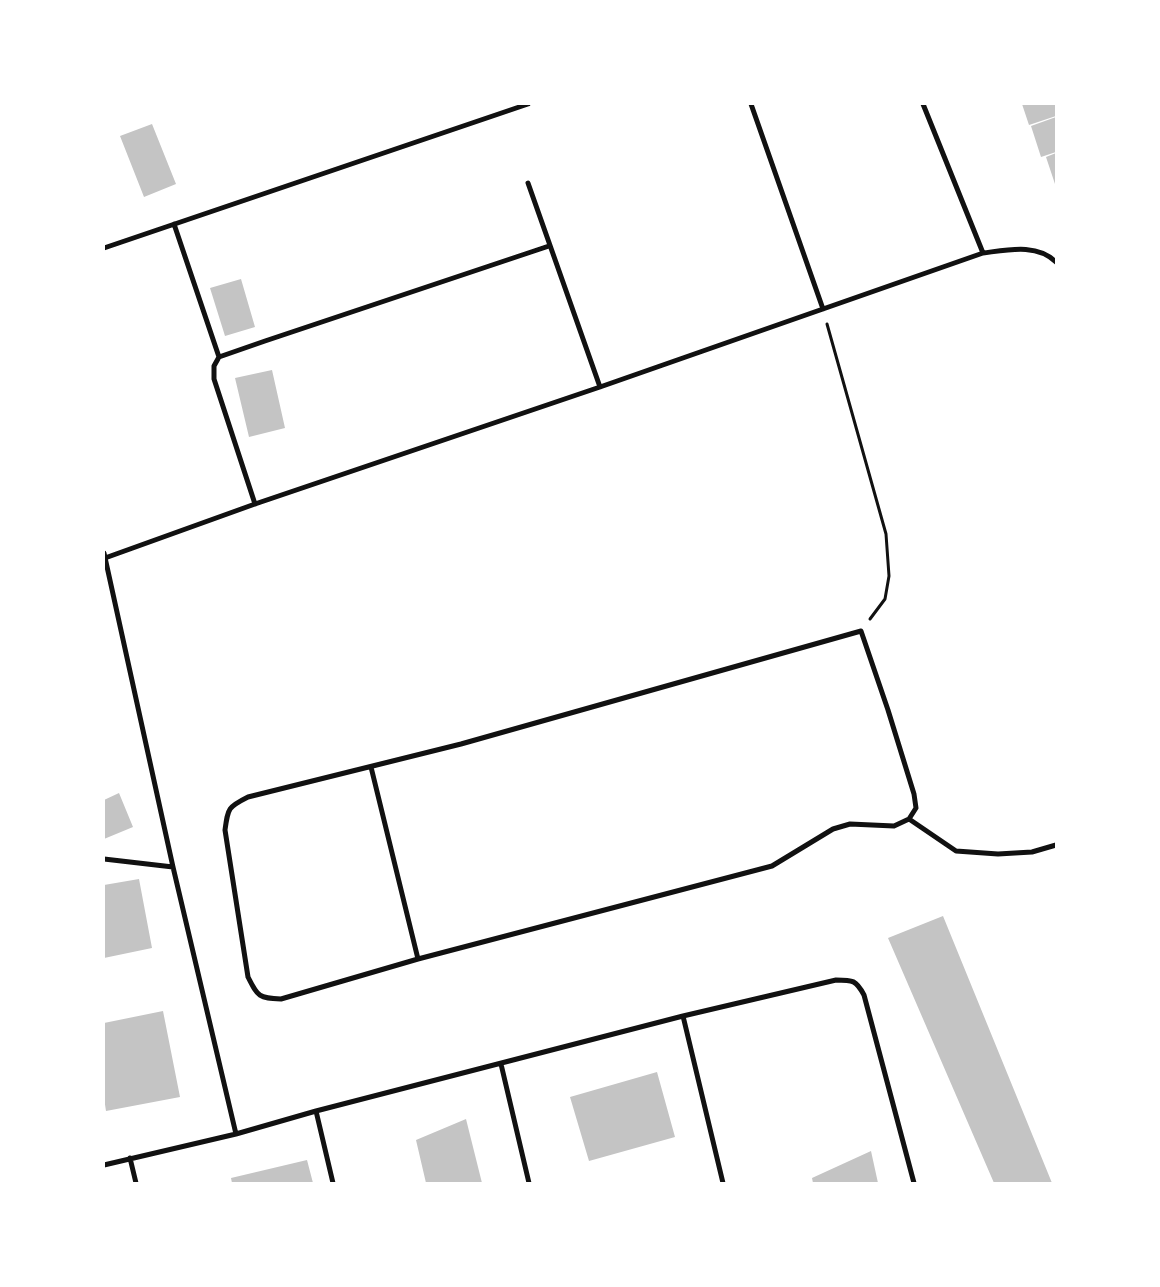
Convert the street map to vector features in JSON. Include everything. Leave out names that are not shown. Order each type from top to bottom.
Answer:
[{"type":"street","points":[[104,248],[528,104]]},
{"type":"street","points":[[751,104],[823,309]]},
{"type":"street","points":[[923,104],[983,253]]},
{"type":"street","points":[[528,182],[600,387]]},
{"type":"street","points":[[174,224],[219,357]]},
{"type":"street","points":[[255,504],[214,379],[214,366],[219,357],[549,246]]},
{"type":"street","points":[[236,1134],[173,867],[104,555],[600,387],[944,265],[983,253],[1017,249],[1038,251],[1050,256],[1056,262]]},
{"type":"street","points":[[861,631],[914,794],[916,808],[909,818],[894,826],[850,824],[832,829],[772,866],[418,959],[282,999],[266,998],[256,994],[248,977],[226,830],[227,812],[234,805],[248,798],[461,744],[861,631]]},
{"type":"street","points":[[370,767],[418,959]]},
{"type":"street","points":[[909,818],[956,851],[998,854],[1032,852],[1056,845]]},
{"type":"street","points":[[104,859],[173,867]]},
{"type":"street","points":[[104,1165],[236,1134],[682,1016],[836,980],[850,980],[858,984],[864,995],[914,1183]]},
{"type":"street","points":[[682,1016],[723,1183]]},
{"type":"street","points":[[501,1064],[529,1183]]},
{"type":"street","points":[[316,1112],[333,1183]]},
{"type":"street","points":[[130,1158],[136,1183]]},
{"type":"path","points":[[823,309],[886,534],[889,576],[885,599],[861,631]]},
{"type":"building","points":[[1022,104],[1056,104],[1056,116],[1029,125]]},
{"type":"building","points":[[1056,117],[1056,152],[1041,157],[1031,126]]},
{"type":"building","points":[[152,124],[176,184],[144,197],[120,136]]},
{"type":"building","points":[[1056,153],[1056,187],[1046,157]]},
{"type":"building","points":[[241,279],[255,327],[225,336],[210,288]]},
{"type":"building","points":[[272,370],[285,428],[249,437],[235,378]]},
{"type":"building","points":[[119,793],[133,827],[104,839],[104,800]]},
{"type":"building","points":[[139,879],[152,948],[104,958],[104,885]]},
{"type":"building","points":[[943,916],[1052,1183],[994,1183],[888,938]]},
{"type":"building","points":[[163,1011],[180,1097],[106,1111],[104,1098],[104,1023]]},
{"type":"building","points":[[657,1072],[675,1137],[589,1161],[570,1097]]},
{"type":"building","points":[[466,1119],[482,1183],[426,1183],[416,1140]]},
{"type":"building","points":[[871,1151],[878,1183],[813,1183],[812,1178]]},
{"type":"building","points":[[307,1160],[313,1183],[232,1183],[231,1178]]}]
